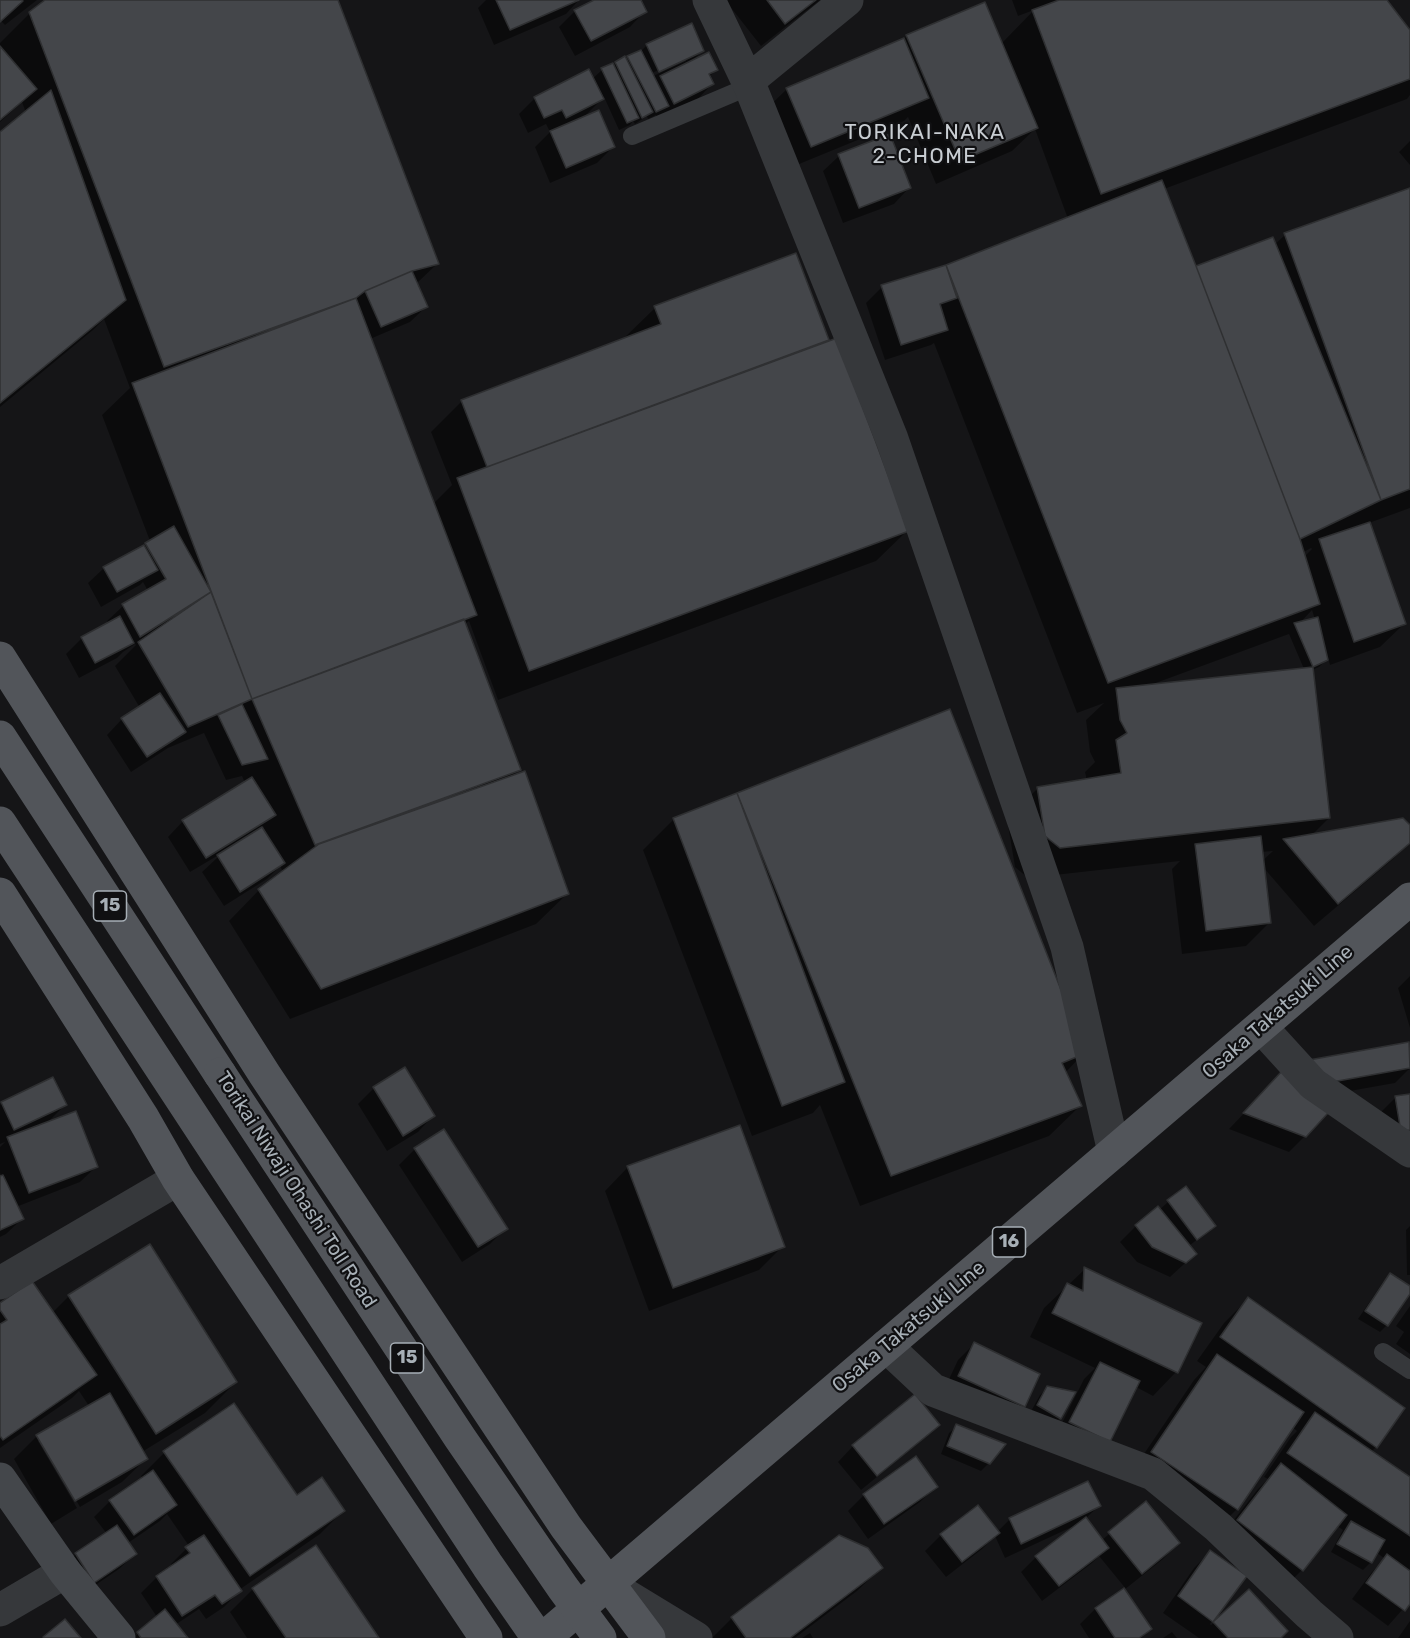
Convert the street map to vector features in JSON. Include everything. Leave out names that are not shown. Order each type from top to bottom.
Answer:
[{"type":"main road","points":[[0,657],[265,1076],[559,1517],[649,1638]]},
{"type":"main road","name":"Torikai Niwaji Ohashi Toll Road","points":[[0,737],[460,1438],[600,1638]]},
{"type":"main road","name":"15","points":[[0,823],[488,1566],[538,1638]]},
{"type":"main road","points":[[0,894],[143,1118],[178,1179],[486,1638]]},
{"type":"main road","name":"Osaka Takatsuki Line","points":[[544,1638],[1410,899]]},
{"type":"street","points":[[709,0],[749,83],[892,439],[1067,947],[1114,1152]]},
{"type":"street","points":[[749,83],[847,0]]},
{"type":"street","points":[[1261,1027],[1313,1084],[1410,1151]]},
{"type":"street","points":[[0,1283],[178,1179]]},
{"type":"street","points":[[886,1346],[933,1390],[1153,1474],[1218,1527],[1337,1638]]},
{"type":"street","points":[[0,1479],[65,1572],[119,1638]]},
{"type":"street","points":[[0,1610],[65,1572]]},
{"type":"street","points":[[607,1584],[696,1638]]},
{"type":"lane","points":[[632,136],[749,83]]},
{"type":"lane","points":[[1383,1352],[1410,1370]]},
{"type":"building","points":[[0,0],[22,0],[23,1],[0,22]]},
{"type":"building","points":[[45,0],[338,0],[439,264],[412,271],[365,291],[356,298],[164,367],[29,12]]},
{"type":"building","points":[[496,0],[579,0],[510,30]]},
{"type":"building","points":[[594,0],[641,0],[647,12],[591,41],[574,10]]},
{"type":"building","points":[[767,0],[816,0],[785,24]]},
{"type":"building","points":[[1059,0],[1387,0],[1410,30],[1410,79],[1101,194],[1032,10]]},
{"type":"building","points":[[985,2],[1038,128],[960,161],[906,35]]},
{"type":"building","points":[[692,23],[704,51],[659,72],[646,44]]},
{"type":"building","points":[[904,38],[929,98],[811,147],[786,88]]},
{"type":"building","points":[[0,46],[37,89],[0,120]]},
{"type":"building","points":[[641,50],[669,106],[656,112],[627,56]]},
{"type":"building","points":[[709,52],[718,70],[709,74],[714,84],[674,104],[660,76]]},
{"type":"building","points":[[625,56],[653,112],[642,118],[615,62]]},
{"type":"building","points":[[613,63],[639,118],[627,123],[601,68]]},
{"type":"building","points":[[589,69],[604,99],[566,118],[562,110],[544,118],[534,97]]},
{"type":"building","points":[[51,90],[126,300],[0,403],[0,132]]},
{"type":"building","points":[[599,110],[615,147],[566,168],[550,131]]},
{"type":"building","points":[[890,134],[911,188],[859,208],[838,154]]},
{"type":"building","points":[[1162,180],[1300,539],[1320,604],[1108,683],[946,265]]},
{"type":"building","points":[[1410,188],[1410,489],[1381,500],[1284,233]]},
{"type":"building","points":[[1273,237],[1381,500],[1300,539],[1196,266]]},
{"type":"building","points":[[796,253],[829,340],[487,467],[461,400],[661,324],[654,306]]},
{"type":"building","points":[[946,265],[957,298],[940,304],[948,330],[901,345],[881,285]]},
{"type":"building","points":[[412,271],[428,307],[381,327],[365,291]]},
{"type":"building","points":[[356,298],[477,615],[252,699],[132,383]]},
{"type":"building","points":[[837,338],[909,531],[529,671],[457,478]]},
{"type":"building","points":[[1370,522],[1406,624],[1354,642],[1319,539]]},
{"type":"building","points":[[174,526],[211,592],[140,637],[122,604],[166,579],[145,543]]},
{"type":"building","points":[[144,545],[158,570],[117,592],[103,567]]},
{"type":"building","points":[[211,592],[252,699],[188,727],[138,642]]},
{"type":"building","points":[[120,616],[134,643],[95,663],[81,637]]},
{"type":"building","points":[[1318,617],[1328,660],[1313,667],[1294,623]]},
{"type":"building","points":[[464,619],[521,770],[315,845],[252,699]]},
{"type":"building","points":[[1313,667],[1330,818],[1060,848],[1045,836],[1037,787],[1121,773],[1116,740],[1127,733],[1120,720],[1116,688]]},
{"type":"building","points":[[160,693],[186,732],[147,757],[121,718]]},
{"type":"building","points":[[242,704],[268,759],[242,765],[218,715]]},
{"type":"building","points":[[950,709],[1086,1053],[1062,1063],[1082,1106],[891,1176],[737,793]]},
{"type":"building","points":[[525,771],[569,894],[321,989],[258,889],[319,844]]},
{"type":"building","points":[[252,777],[276,815],[206,858],[182,820]]},
{"type":"building","points":[[737,793],[845,1082],[782,1106],[673,818]]},
{"type":"building","points":[[1403,818],[1410,825],[1410,843],[1338,904],[1283,839]]},
{"type":"building","points":[[262,827],[285,863],[240,892],[217,855]]},
{"type":"building","points":[[1261,836],[1271,923],[1206,931],[1195,844]]},
{"type":"building","points":[[1409,1042],[1410,1068],[1332,1082],[1309,1060]]},
{"type":"building","points":[[405,1067],[435,1116],[403,1136],[373,1087]]},
{"type":"building","points":[[1282,1071],[1328,1113],[1306,1137],[1243,1113]]},
{"type":"building","points":[[53,1077],[67,1105],[14,1130],[1,1102]]},
{"type":"building","points":[[1410,1094],[1410,1130],[1401,1132],[1395,1096]]},
{"type":"building","points":[[76,1111],[98,1167],[29,1193],[7,1137]]},
{"type":"building","points":[[740,1125],[785,1247],[673,1288],[627,1166]]},
{"type":"building","points":[[444,1129],[508,1229],[478,1247],[414,1148]]},
{"type":"building","points":[[3,1175],[24,1219],[0,1230],[0,1176]]},
{"type":"building","points":[[1186,1186],[1216,1226],[1197,1240],[1167,1200]]},
{"type":"building","points":[[1158,1206],[1197,1254],[1186,1263],[1152,1247],[1135,1225]]},
{"type":"building","points":[[150,1244],[237,1382],[156,1434],[68,1295]]},
{"type":"building","points":[[1084,1267],[1202,1323],[1178,1373],[1052,1313],[1067,1283],[1083,1291]]},
{"type":"building","points":[[1390,1273],[1410,1286],[1410,1294],[1388,1326],[1365,1311]]},
{"type":"building","points":[[32,1281],[97,1375],[3,1440],[0,1436],[0,1324],[7,1320],[0,1310],[0,1303]]},
{"type":"building","points":[[1248,1297],[1405,1408],[1377,1448],[1220,1337]]},
{"type":"building","points":[[974,1342],[1040,1374],[1025,1407],[958,1376]]},
{"type":"building","points":[[1217,1354],[1304,1412],[1238,1510],[1151,1452]]},
{"type":"building","points":[[1100,1362],[1140,1381],[1110,1442],[1069,1422]]},
{"type":"building","points":[[1047,1386],[1076,1392],[1061,1419],[1037,1405]]},
{"type":"building","points":[[110,1393],[148,1459],[75,1501],[36,1435]]},
{"type":"building","points":[[915,1394],[940,1425],[877,1476],[852,1445]]},
{"type":"building","points":[[234,1403],[297,1495],[322,1477],[345,1511],[250,1576],[163,1451]]},
{"type":"building","points":[[1315,1412],[1410,1477],[1410,1536],[1287,1453]]},
{"type":"building","points":[[956,1424],[1006,1444],[990,1464],[947,1446]]},
{"type":"building","points":[[916,1456],[938,1487],[884,1524],[863,1494]]},
{"type":"building","points":[[1281,1463],[1347,1515],[1303,1571],[1237,1520]]},
{"type":"building","points":[[153,1470],[177,1505],[134,1535],[109,1500]]},
{"type":"building","points":[[1088,1481],[1101,1506],[1021,1544],[1009,1518]]},
{"type":"building","points":[[1146,1501],[1180,1543],[1142,1574],[1108,1532]]},
{"type":"building","points":[[978,1505],[1000,1533],[962,1562],[940,1534]]},
{"type":"building","points":[[1086,1517],[1109,1548],[1059,1586],[1035,1556]]},
{"type":"building","points":[[1351,1521],[1385,1540],[1372,1563],[1337,1544]]},
{"type":"building","points":[[117,1525],[137,1554],[94,1583],[75,1553]]},
{"type":"building","points":[[204,1535],[242,1591],[222,1604],[215,1595],[182,1616],[156,1576],[190,1553],[185,1547]]},
{"type":"building","points":[[839,1535],[868,1548],[883,1568],[790,1638],[746,1638],[731,1617]]},
{"type":"building","points":[[316,1545],[379,1638],[286,1638],[252,1588]]},
{"type":"building","points":[[1210,1550],[1247,1576],[1213,1622],[1178,1596]]},
{"type":"building","points":[[1387,1554],[1410,1571],[1410,1604],[1405,1611],[1366,1583]]},
{"type":"building","points":[[1124,1588],[1152,1629],[1139,1638],[1115,1638],[1095,1608]]},
{"type":"building","points":[[1249,1589],[1288,1631],[1281,1638],[1228,1638],[1213,1622]]},
{"type":"building","points":[[165,1609],[188,1638],[141,1638],[137,1632]]},
{"type":"building","points":[[65,1619],[81,1638],[43,1637]]},
{"type":"district","name":"TORIKAI-NAKA 2-CHOME","points":[[925,145]]}]
